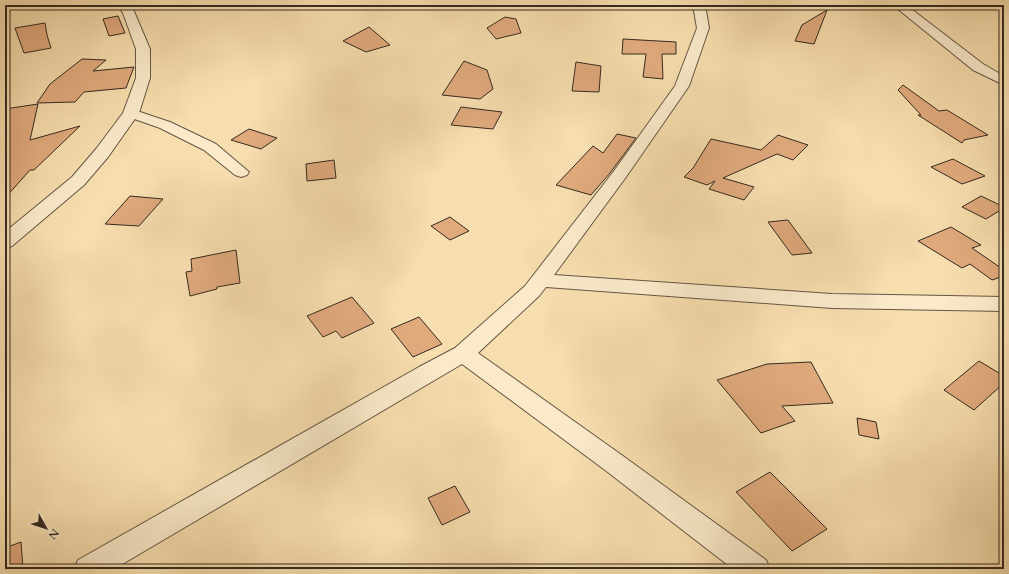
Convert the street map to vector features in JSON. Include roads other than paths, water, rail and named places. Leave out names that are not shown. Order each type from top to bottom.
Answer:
[{"type":"street","points":[[5,242],[78,181],[102,153],[131,113],[143,78],[143,49],[128,12],[123,5]]},
{"type":"street","points":[[88,569],[427,373],[463,354],[532,291],[620,174],[682,86],[703,28],[699,5]]},
{"type":"street","points":[[899,5],[924,23],[978,67],[1004,81]]},
{"type":"street","points":[[131,113],[165,125],[210,147],[242,172]]},
{"type":"street","points":[[540,280],[832,301],[1004,305]]},
{"type":"street","points":[[463,354],[614,463],[756,569]]}]
